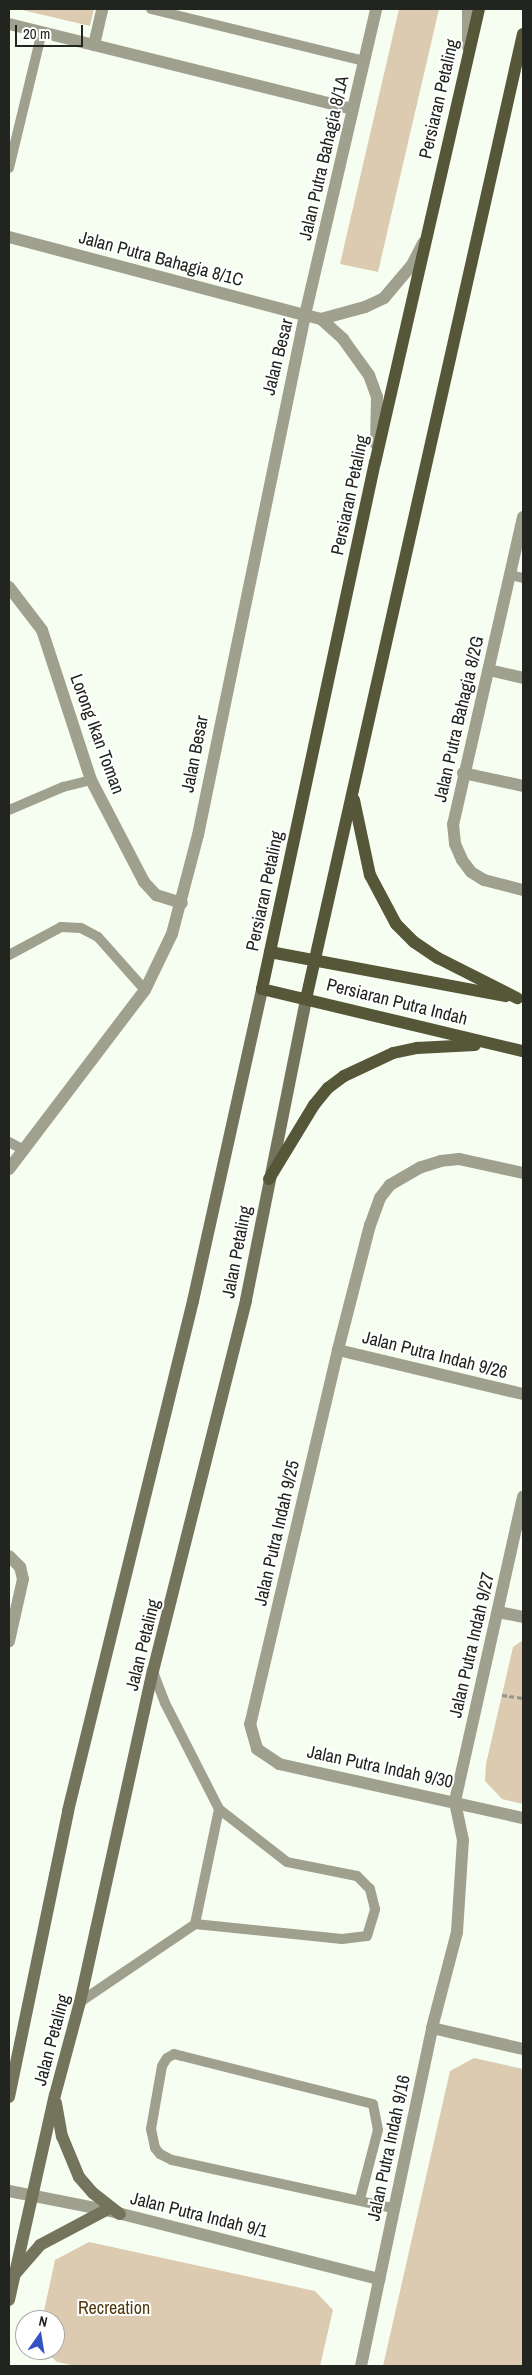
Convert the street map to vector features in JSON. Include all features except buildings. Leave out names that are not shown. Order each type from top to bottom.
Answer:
[{"type":"main road","name":"Persiaran Petaling","points":[[262,989],[375,462],[468,50],[479,9]]},
{"type":"main road","points":[[306,999],[523,34]]},
{"type":"main road","points":[[353,793],[370,875],[396,924],[414,942],[438,958],[520,999]]},
{"type":"main road","name":"Persiaran Putra Indah","points":[[270,952],[315,962],[520,999]]},
{"type":"main road","name":"Persiaran Putra Indah","points":[[262,989],[523,1050]]},
{"type":"main road","name":"Jalan Petaling","points":[[9,2097],[68,1810],[193,1301],[262,989]]},
{"type":"main road","name":"Jalan Petaling","points":[[9,2300],[55,2095],[80,2002],[153,1671],[246,1300],[268,1179],[306,999]]},
{"type":"main road","points":[[268,1179],[328,1088],[358,1067],[393,1053],[418,1048],[459,1044],[507,1047]]},
{"type":"main road","points":[[55,2095],[62,2136],[79,2177],[93,2194],[120,2214]]},
{"type":"main road","points":[[15,2274],[40,2245],[106,2210]]},
{"type":"street","points":[[94,45],[102,9]]},
{"type":"street","name":"Jalan Putra Bahagia 8/1A","points":[[305,315],[376,9]]},
{"type":"street","points":[[468,9],[468,50]]},
{"type":"street","points":[[9,24],[353,109]]},
{"type":"street","name":"Jalan Putra Bahagia 8/1C","points":[[9,237],[305,315]]},
{"type":"street","points":[[375,462],[378,397],[369,375],[354,354],[321,319],[366,307],[384,298],[412,265],[425,239]]},
{"type":"street","name":"Jalan Besar","points":[[9,1169],[22,1149],[145,990],[182,904],[305,315],[321,319]]},
{"type":"street","name":"Jalan Putra Bahagia 8/2G","points":[[523,517],[463,773],[453,824],[455,844],[462,860],[484,880],[523,890]]},
{"type":"street","name":"Lorong Ikan Toman","points":[[9,587],[42,630],[91,780],[144,882],[156,895],[182,904]]},
{"type":"street","points":[[488,670],[523,678]]},
{"type":"street","points":[[463,773],[523,786]]},
{"type":"street","name":"Jalan Putra Indah 9/25","points":[[250,1724],[338,1350],[370,1225],[380,1198],[390,1185],[421,1167],[460,1158],[523,1173]]},
{"type":"street","name":"Jalan Putra Indah 9/26","points":[[338,1350],[523,1394]]},
{"type":"street","name":"Jalan Putra Indah 9/27","points":[[455,1802],[523,1497]]},
{"type":"street","points":[[9,1556],[20,1568],[23,1579],[9,1641]]},
{"type":"street","points":[[498,1612],[523,1617]]},
{"type":"street","name":"Jalan Putra Indah 9/30","points":[[250,1724],[257,1749],[280,1764],[523,1818]]},
{"type":"street","name":"Jalan Putra Indah 9/16","points":[[361,2366],[432,2028],[457,1932],[462,1882],[463,1840],[455,1802]]},
{"type":"street","points":[[432,2028],[523,2049]]},
{"type":"street","name":"Jalan Putra Indah 9/1","points":[[9,2191],[106,2210],[379,2278]]},
{"type":"lane","points":[[150,9],[364,61]]},
{"type":"lane","points":[[9,168],[42,32]]},
{"type":"lane","points":[[510,575],[523,578]]},
{"type":"lane","points":[[9,810],[63,787],[91,780]]},
{"type":"lane","points":[[9,955],[62,927],[80,928],[98,937],[145,990]]},
{"type":"lane","points":[[9,1142],[22,1149]]},
{"type":"lane","points":[[80,2002],[196,1924],[342,1939],[366,1936],[376,1909],[370,1889],[357,1876],[287,1862],[219,1809],[165,1703],[153,1671]]},
{"type":"lane","points":[[196,1924],[219,1809]]},
{"type":"lane","points":[[360,2199],[378,2130],[373,2104],[182,2056],[167,2058],[162,2066],[151,2129],[154,2148],[160,2154],[172,2160],[360,2199],[393,2208]]},
{"type":"path","points":[[502,1695],[523,1698]]},
{"type":"green space","points":[[18,9],[94,9],[90,26]]},
{"type":"green space","points":[[399,9],[439,9],[378,272],[340,264]]},
{"type":"green space","points":[[523,1640],[523,1804],[502,1799],[485,1781],[486,1764],[513,1647]]},
{"type":"green space","points":[[474,2058],[523,2069],[523,2366],[383,2366],[450,2071]]},
{"type":"green space","name":"Recreation","points":[[89,2242],[315,2291],[333,2310],[320,2366],[76,2366],[57,2362],[55,2360],[65,2360],[65,2310],[44,2310],[55,2260]]}]
